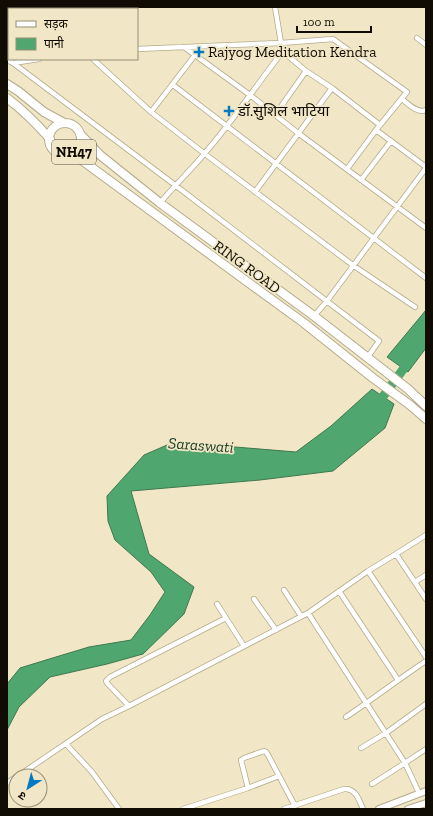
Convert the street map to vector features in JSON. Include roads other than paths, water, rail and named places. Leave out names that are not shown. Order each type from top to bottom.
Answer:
[{"type":"highway","name":"NH47","points":[[7,84],[44,112],[64,123],[71,124],[79,130],[81,138],[79,147],[72,153],[64,154],[56,151],[51,145],[50,135],[54,128],[64,123]]},
{"type":"highway","points":[[7,98],[38,125],[50,139]]},
{"type":"highway","name":"RING ROAD","points":[[80,134],[100,155],[160,203],[314,316],[408,389],[426,406]]},
{"type":"highway","points":[[72,153],[304,323],[373,378],[400,397],[426,419]]},
{"type":"main road","points":[[379,809],[426,791]]},
{"type":"main road","points":[[408,809],[426,803]]},
{"type":"street","points":[[12,8],[33,7]]},
{"type":"street","points":[[160,203],[227,127],[280,55],[281,43],[275,7]]},
{"type":"street","points":[[417,38],[426,45]]},
{"type":"street","points":[[138,49],[281,43],[333,39],[407,92],[347,169]]},
{"type":"street","points":[[184,46],[426,228]]},
{"type":"street","points":[[281,50],[380,125]]},
{"type":"street","points":[[151,112],[195,55]]},
{"type":"street","points":[[7,60],[175,185],[380,341],[367,358]]},
{"type":"street","points":[[13,63],[32,60]]},
{"type":"street","points":[[94,60],[151,112],[204,154],[354,266],[415,307]]},
{"type":"street","points":[[275,115],[306,70]]},
{"type":"street","points":[[173,85],[426,278]]},
{"type":"street","points":[[255,192],[332,88]]},
{"type":"street","points":[[402,99],[417,110],[426,110]]},
{"type":"street","points":[[314,316],[354,266],[426,168],[376,130]]},
{"type":"street","points":[[361,180],[391,142]]},
{"type":"street","points":[[30,768],[102,718],[129,706],[308,613],[368,571],[426,535]]},
{"type":"street","points":[[396,554],[426,599]]},
{"type":"street","points":[[368,571],[426,657]]},
{"type":"street","points":[[415,582],[426,575]]},
{"type":"street","points":[[284,590],[301,616]]},
{"type":"street","points":[[339,591],[398,680]]},
{"type":"street","points":[[254,599],[276,630]]},
{"type":"street","points":[[217,604],[244,646]]},
{"type":"street","points":[[308,613],[386,733],[405,764],[419,793]]},
{"type":"street","points":[[129,706],[109,686],[106,681],[108,679],[226,618]]},
{"type":"street","points":[[346,717],[426,662]]},
{"type":"street","points":[[361,748],[386,733],[424,706],[426,712]]},
{"type":"street","points":[[66,744],[85,763],[119,809]]},
{"type":"street","points":[[372,784],[426,749]]},
{"type":"street","points":[[248,788],[241,762],[242,759],[262,751],[266,752],[295,806]]},
{"type":"street","points":[[183,809],[248,788],[279,776]]},
{"type":"street","points":[[284,809],[348,788],[355,792],[363,809]]},
{"type":"water","points":[[426,310],[426,348],[408,372],[387,357]]},
{"type":"water","points":[[372,389],[394,404],[385,428],[333,471],[260,480],[131,491],[149,554],[194,587],[184,614],[143,654],[50,677],[19,707],[7,730],[7,684],[20,668],[89,647],[131,640],[165,592],[151,572],[115,540],[108,521],[107,496],[144,455],[174,442],[296,452],[331,426]]},
{"type":"waterway","name":"Saraswati","points":[[376,406],[410,360]]},
{"type":"place","name":"Rajyog Meditation Kendra","points":[[199,52]]},
{"type":"place","name":"डॉ.सुशिल भाटिया","points":[[229,111]]}]
